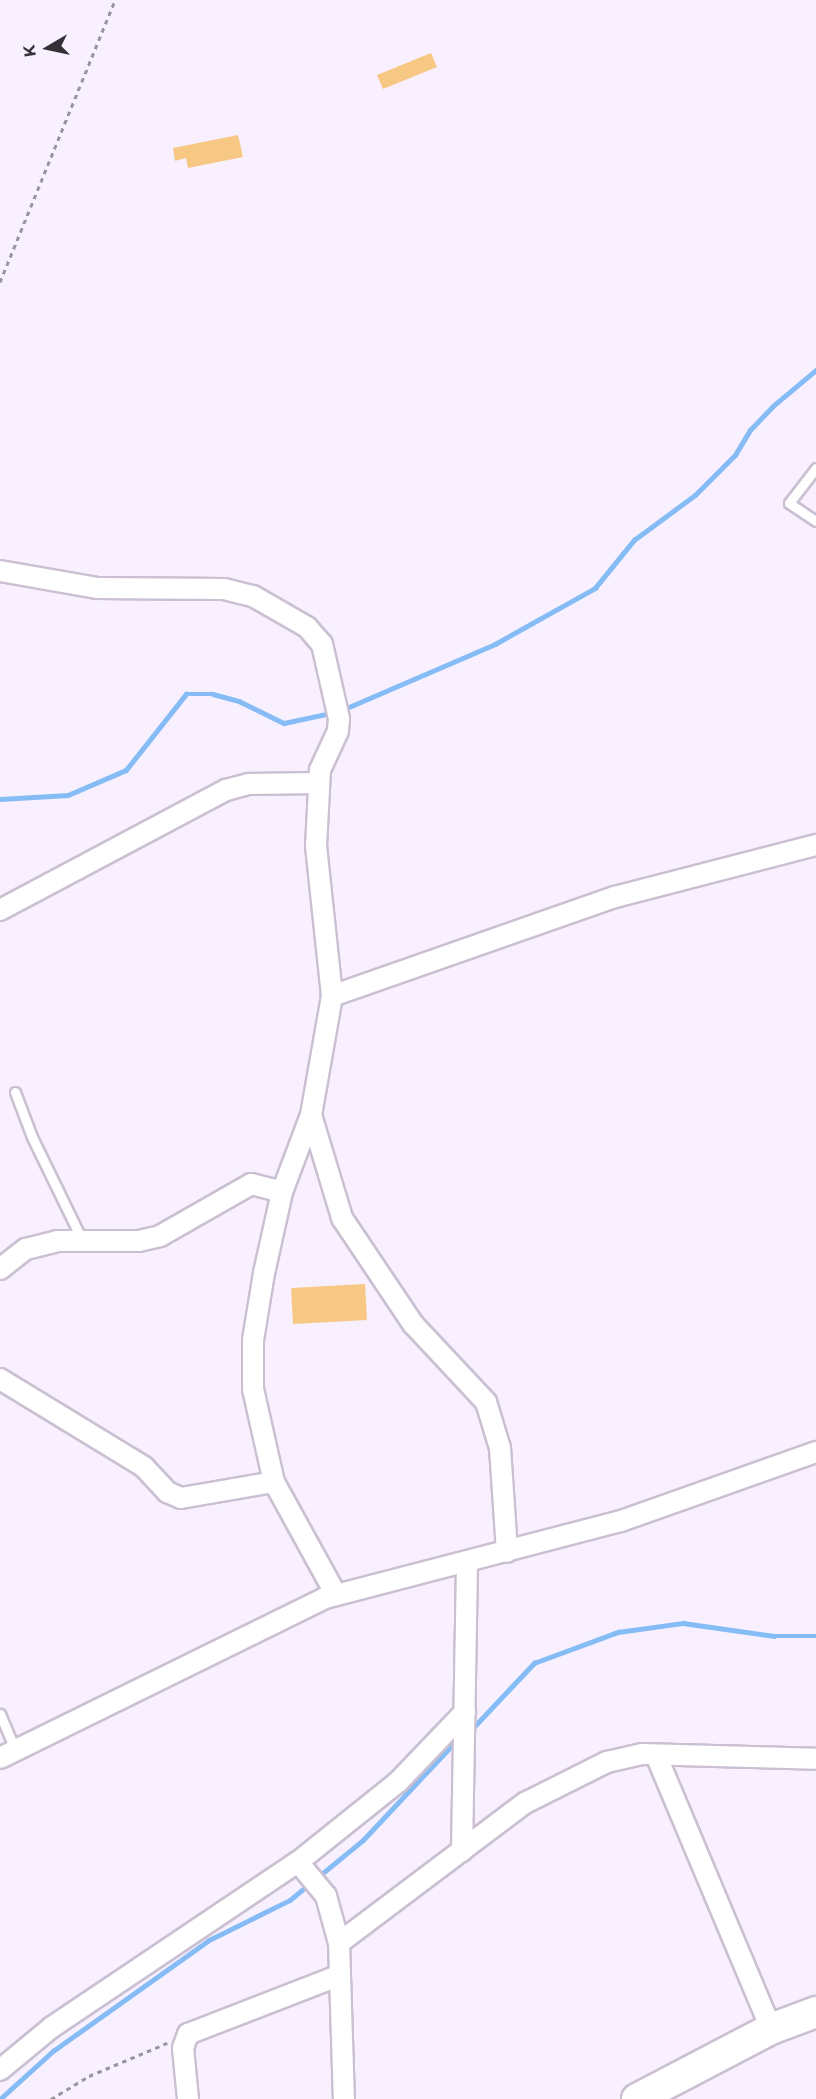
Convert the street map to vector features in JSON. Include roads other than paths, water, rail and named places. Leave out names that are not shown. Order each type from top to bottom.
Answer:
[{"type":"main road","points":[[637,2099],[771,2029],[816,2012]]},
{"type":"street","points":[[0,571],[97,588],[224,589],[253,596],[307,627],[322,644],[336,709],[338,731],[320,770],[316,846],[332,996],[311,1115],[282,1192],[253,1340],[253,1389],[274,1482],[336,1595]]},
{"type":"street","points":[[0,910],[226,790],[249,784],[319,783]]},
{"type":"street","points":[[332,996],[615,897],[816,845]]},
{"type":"street","points":[[311,1115],[342,1218],[413,1324],[486,1402],[500,1448],[507,1552]]},
{"type":"street","points":[[0,1269],[26,1249],[57,1241],[139,1241],[160,1236],[251,1184],[282,1192]]},
{"type":"street","points":[[0,1379],[144,1467],[167,1492],[181,1498],[274,1482]]},
{"type":"street","points":[[8,1754],[336,1595],[467,1563],[621,1521],[816,1452]]},
{"type":"street","points":[[462,1851],[467,1563]]},
{"type":"street","points":[[0,2070],[52,2028],[301,1866],[398,1782],[464,1718]]},
{"type":"street","points":[[339,1943],[525,1803],[607,1762],[656,1755],[816,1759]]},
{"type":"street","points":[[656,1755],[771,2029]]},
{"type":"street","points":[[301,1866],[326,1896],[339,1943],[344,2099]]},
{"type":"street","points":[[188,2099],[183,2048],[188,2034],[340,1974]]},
{"type":"lane","points":[[816,468],[789,503],[816,521]]},
{"type":"lane","points":[[15,1092],[32,1137],[82,1240]]},
{"type":"lane","points":[[0,1714],[8,1754]]},
{"type":"waterway","points":[[342,710],[495,644],[595,588],[634,540],[695,495],[735,455],[750,430],[773,406],[816,370]]},
{"type":"waterway","points":[[0,799],[68,795],[126,770],[186,694],[213,694],[239,701],[284,723],[331,713]]},
{"type":"waterway","points":[[469,1732],[534,1663],[618,1632],[683,1623],[774,1636],[816,1636]]},
{"type":"waterway","points":[[318,1877],[363,1840],[457,1740]]},
{"type":"waterway","points":[[0,2099],[53,2051],[209,1940],[290,1900],[309,1884]]}]
